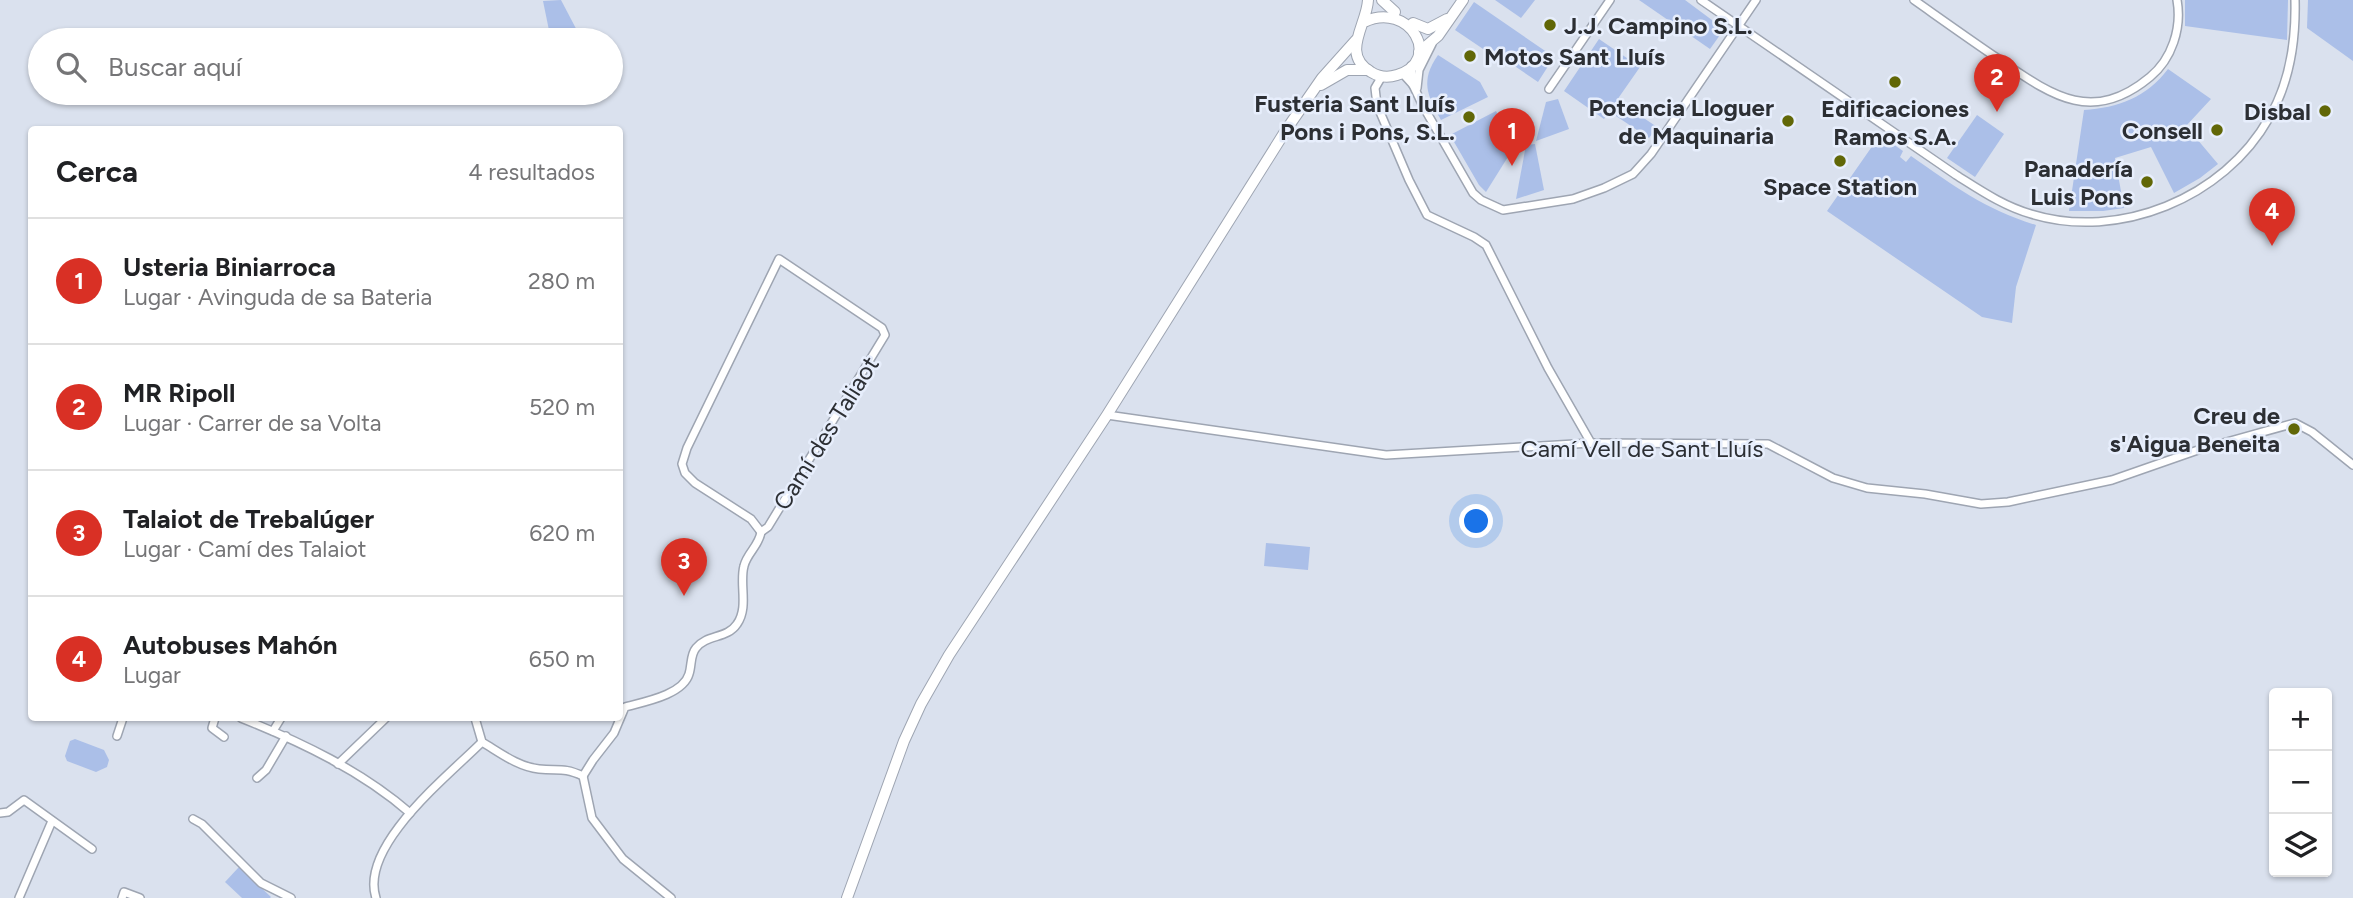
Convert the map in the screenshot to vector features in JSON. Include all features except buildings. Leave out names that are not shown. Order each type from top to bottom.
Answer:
[{"type":"main road","points":[[847,898],[904,741],[949,655],[1107,415],[1286,131],[1315,89],[1356,40],[1364,22],[1368,0]]},
{"type":"main road","points":[[1382,0],[1396,13],[1428,29],[1453,15]]},
{"type":"main road","points":[[1315,89],[1334,75],[1348,70],[1368,70],[1382,76],[1400,74],[1411,66],[1419,52],[1438,36],[1463,0]]},
{"type":"main road","points":[[1364,22],[1379,13],[1396,13]]},
{"type":"main road","points":[[1412,22],[1418,32],[1419,52]]},
{"type":"main road","points":[[1356,40],[1358,57],[1368,70]]},
{"type":"street","points":[[1549,89],[1610,0]]},
{"type":"street","points":[[1701,0],[1997,201],[2032,215],[2077,223],[2112,221],[2148,213],[2179,202],[2235,162],[2256,139],[2280,97],[2295,37],[2295,0]]},
{"type":"street","points":[[1400,74],[1404,75],[1415,89],[1473,193],[1481,200],[1503,210],[1573,199],[1633,174],[1651,155],[1756,0]]},
{"type":"street","points":[[1914,0],[2044,90],[2069,100],[2094,103],[2116,98],[2138,87],[2169,55],[2176,34],[2177,0]]},
{"type":"street","points":[[1415,89],[1419,70],[1438,36]]},
{"type":"street","points":[[1411,66],[1415,89]]},
{"type":"street","points":[[1382,76],[1375,88],[1377,105],[1427,215],[1486,245],[1548,368],[1591,443]]},
{"type":"street","name":"Camí des Taliaot","points":[[779,259],[882,328],[884,335],[768,527],[761,532],[751,519],[695,483],[685,473],[682,464],[687,448],[779,259]]},
{"type":"street","name":"Camí Vell de Sant Lluís","points":[[1107,415],[1386,455],[1591,443],[1768,444],[1833,478],[1867,488],[1925,494],[1980,504],[2008,502],[2112,480],[2199,450],[2295,423],[2312,432],[2353,465]]},
{"type":"street","points":[[623,712],[625,707],[674,691],[689,677],[693,650],[704,640],[728,633],[737,624],[743,607],[744,565],[760,541],[761,532]]},
{"type":"street","points":[[117,736],[121,721]]},
{"type":"street","points":[[214,721],[212,728],[224,737]]},
{"type":"street","points":[[248,721],[285,736],[384,790],[410,813]]},
{"type":"street","points":[[273,731],[279,721]]},
{"type":"street","points":[[338,764],[383,721]]},
{"type":"street","points":[[476,721],[482,742],[521,764],[538,769],[565,768],[583,776]]},
{"type":"street","points":[[619,721],[614,733],[583,776],[592,818],[623,859],[671,898]]},
{"type":"street","points":[[257,778],[266,770],[285,736]]},
{"type":"street","points":[[376,898],[372,887],[375,869],[388,839],[410,813],[482,742]]},
{"type":"street","points":[[0,813],[8,812],[24,800],[92,849]]},
{"type":"street","points":[[193,819],[202,824],[261,883],[290,898]]},
{"type":"street","points":[[19,898],[52,821]]},
{"type":"street","points":[[122,898],[124,892],[140,898]]},
{"type":"shaded area","points":[[561,0],[576,28],[549,28],[543,1]]},
{"type":"shaded area","points":[[1495,0],[1535,0],[1521,18]]},
{"type":"shaded area","points":[[1639,0],[1685,0],[1720,26],[1720,35],[1710,49]]},
{"type":"shaded area","points":[[2185,0],[2288,0],[2287,40],[2185,26]]},
{"type":"shaded area","points":[[2308,0],[2353,0],[2353,61],[2307,28]]},
{"type":"shaded area","points":[[1474,2],[1554,57],[1538,82],[1455,30]]},
{"type":"shaded area","points":[[1599,39],[1640,67],[1617,100],[1657,127],[1649,138],[1610,112],[1604,119],[1564,91]]},
{"type":"shaded area","points":[[1438,55],[1480,82],[1488,97],[1441,120],[1429,95],[1427,80]]},
{"type":"shaded area","points":[[2168,69],[2211,99],[2186,126],[2218,164],[2174,193],[2151,147],[2115,158],[2124,208],[2069,211],[2084,110],[2109,107],[2131,99],[2151,87]]},
{"type":"shaded area","points":[[1558,99],[1569,129],[1536,141],[1546,102]]},
{"type":"shaded area","points":[[1496,111],[1512,143],[1516,144],[1486,192],[1479,185],[1450,135]]},
{"type":"shaded area","points":[[1977,115],[2004,134],[1975,177],[1947,158]]},
{"type":"shaded area","points":[[1880,135],[1903,151],[1900,157],[1906,162],[1911,156],[1986,204],[2036,225],[2016,287],[2012,323],[1982,317],[1827,211]]},
{"type":"shaded area","points":[[1535,144],[1544,190],[1516,199],[1526,145]]},
{"type":"shaded area","points":[[1266,543],[1310,547],[1308,570],[1264,566]]},
{"type":"shaded area","points":[[75,739],[104,750],[109,760],[107,767],[96,772],[67,761],[65,756],[70,741]]},
{"type":"shaded area","points":[[239,867],[271,897],[242,898],[225,882]]},
{"type":"place","name":"J.J. Campino S.L.","points":[[1550,25]]},
{"type":"place","name":"Motos Sant Lluís","points":[[1470,56]]},
{"type":"place","name":"Edificaciones Ramos S.A.","points":[[1895,82]]},
{"type":"place","name":"Disbal","points":[[2325,111]]},
{"type":"place","name":"MR Ripoll","points":[[1997,112]]},
{"type":"place","name":"Fusteria Sant Lluís Pons i Pons, S.L.","points":[[1469,117]]},
{"type":"place","name":"Potencia Lloguer de Maquinaria","points":[[1788,121]]},
{"type":"place","name":"Consell","points":[[2217,130]]},
{"type":"place","name":"Space Station","points":[[1840,161]]},
{"type":"place","name":"Usteria Biniarroca","points":[[1512,166]]},
{"type":"place","name":"Panadería Luis Pons","points":[[2147,182]]},
{"type":"place","name":"Autobuses Mahón","points":[[2272,246]]},
{"type":"place","name":"Creu de s'Aigua Beneita","points":[[2294,429]]},
{"type":"place","name":"Talaiot de Trebalúger","points":[[684,596]]}]
